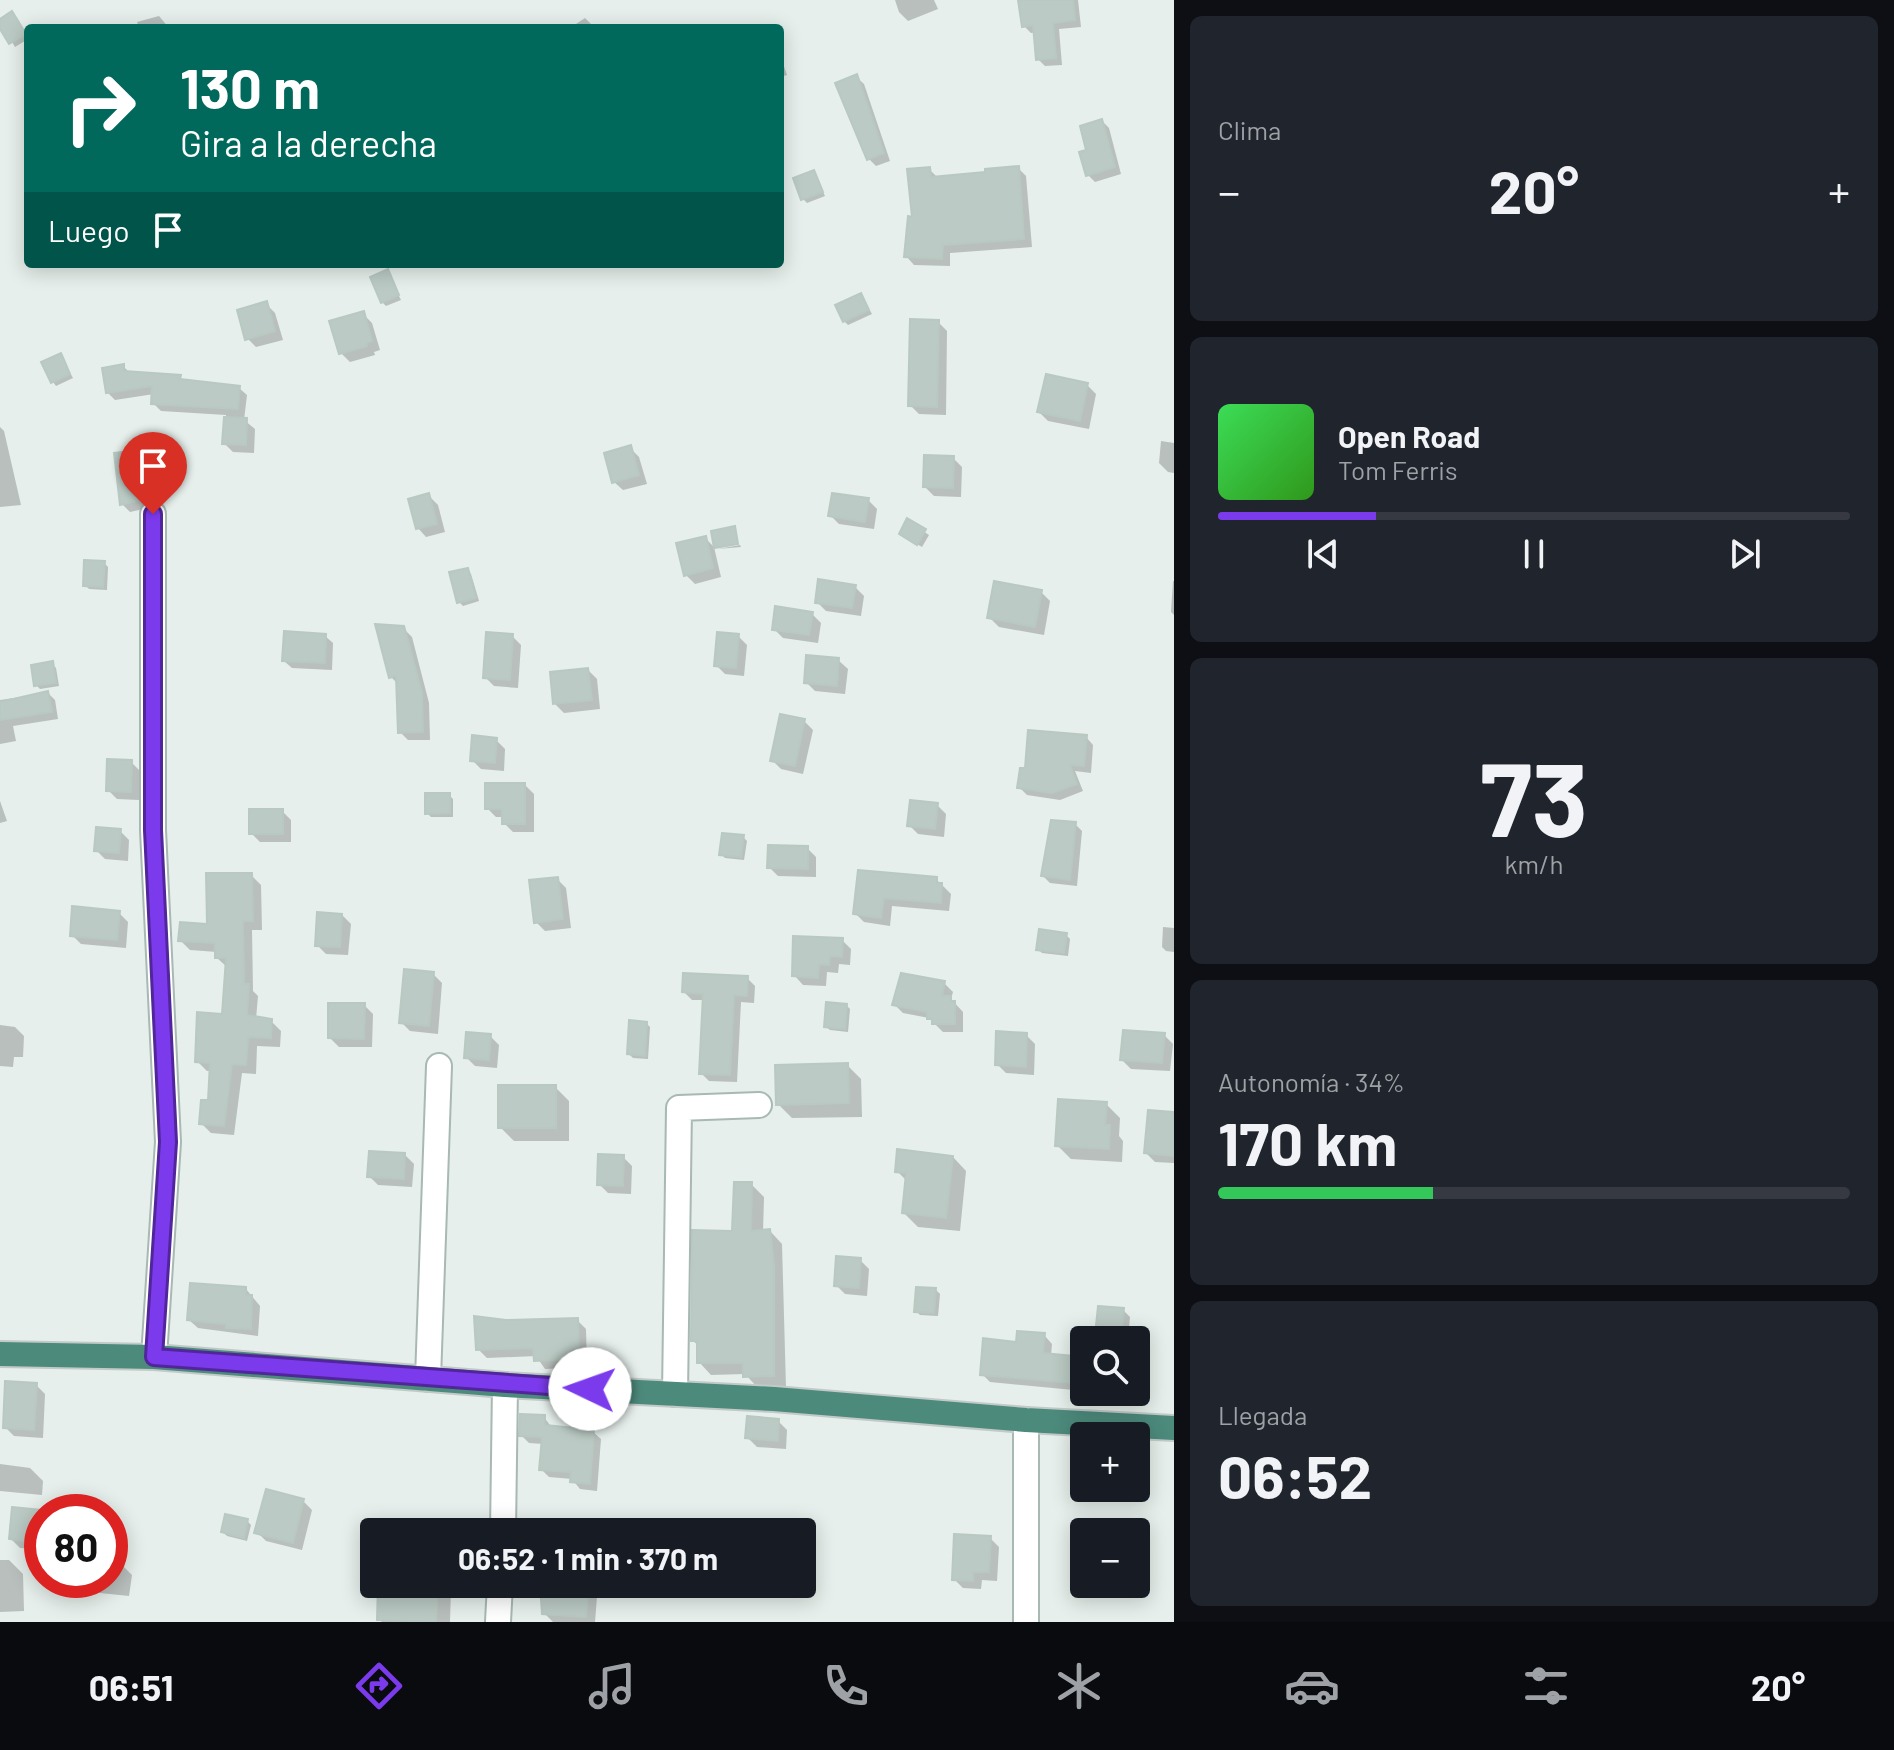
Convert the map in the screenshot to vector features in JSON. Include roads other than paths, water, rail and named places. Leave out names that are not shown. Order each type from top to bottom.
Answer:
[{"type":"highway","points":[[0,1354],[154,1357],[505,1385],[1174,1428]]},
{"type":"street","points":[[153,514],[153,830],[168,1142],[154,1357]]},
{"type":"street","points":[[428,1379],[439,1066]]},
{"type":"street","points":[[675,1394],[679,1108],[759,1105]]},
{"type":"street","points":[[503,1518],[505,1385]]},
{"type":"street","points":[[1026,1420],[1026,1622]]},
{"type":"street","points":[[498,1622],[499,1598]]}]
